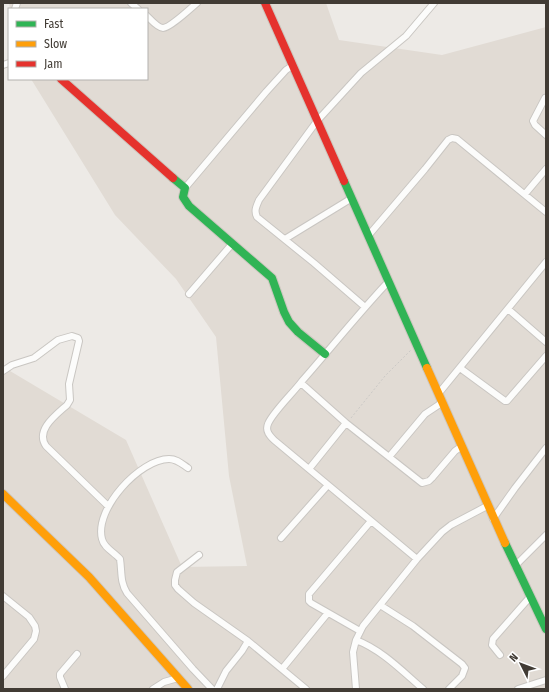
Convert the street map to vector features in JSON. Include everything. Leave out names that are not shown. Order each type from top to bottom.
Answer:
[{"type":"street","points":[[148,17],[160,27],[165,28],[197,3]]},
{"type":"street","points":[[264,3],[439,393],[492,519],[546,629]]},
{"type":"street","points":[[365,308],[285,239],[257,217],[255,212],[256,207],[259,200],[317,121],[361,73],[406,36],[434,3]]},
{"type":"street","points":[[292,66],[286,70],[266,92],[185,188],[183,197],[188,206],[272,278],[282,308],[289,322],[325,354]]},
{"type":"street","points":[[62,80],[185,188]]},
{"type":"street","points":[[545,98],[534,121],[535,125],[546,135]]},
{"type":"street","points":[[368,236],[450,138],[458,139],[546,212]]},
{"type":"street","points":[[525,194],[546,169]]},
{"type":"street","points":[[285,239],[352,198]]},
{"type":"street","points":[[189,294],[232,244]]},
{"type":"street","points":[[439,393],[546,262]]},
{"type":"street","points":[[388,282],[325,354],[272,418],[267,429],[268,434],[274,440],[417,559]]},
{"type":"street","points":[[508,309],[546,342]]},
{"type":"street","points":[[3,371],[12,365],[34,358],[58,340],[72,336],[78,338],[78,345],[69,384],[70,400],[47,426],[42,434],[42,441],[108,506]]},
{"type":"street","points":[[460,368],[505,401],[510,398],[546,356]]},
{"type":"street","points":[[301,383],[346,423],[419,482],[425,483],[432,478],[455,451],[462,446]]},
{"type":"street","points":[[389,457],[425,414],[442,402]]},
{"type":"street","points":[[309,469],[346,423]]},
{"type":"street","points":[[492,519],[546,448]]},
{"type":"street","points":[[188,468],[179,461],[171,459],[157,462],[143,469],[130,479],[108,506],[100,532],[102,541],[120,559],[121,578],[124,588],[212,689]]},
{"type":"street","points":[[281,538],[328,485]]},
{"type":"street","points":[[3,494],[89,578],[188,689]]},
{"type":"street","points":[[356,689],[353,652],[360,631],[417,559],[447,528],[487,506]]},
{"type":"street","points":[[360,631],[327,614],[311,603],[309,601],[309,594],[370,521]]},
{"type":"street","points":[[516,566],[546,535]]},
{"type":"street","points":[[199,555],[177,572],[175,576],[175,585],[178,589],[248,641],[306,689]]},
{"type":"street","points":[[3,596],[29,617],[35,626],[36,631],[34,639],[3,676]]},
{"type":"street","points":[[500,655],[492,645],[493,639],[498,631],[530,597]]},
{"type":"street","points":[[380,605],[413,626],[462,664],[465,668],[465,672],[451,688]]},
{"type":"street","points":[[282,669],[327,614]]},
{"type":"street","points":[[356,640],[365,643],[384,655],[423,689]]},
{"type":"street","points":[[217,689],[226,671],[248,641]]},
{"type":"street","points":[[65,689],[60,674],[77,654]]},
{"type":"street","points":[[153,689],[164,682],[178,678]]},
{"type":"street","points":[[518,689],[546,680]]},
{"type":"path","points":[[346,423],[385,376],[417,345]]},
{"type":"shaded area","points":[[9,3],[326,3],[339,40],[442,55],[546,27],[546,689],[3,689],[3,369],[5,368],[126,440],[182,567],[247,566],[229,476],[216,337],[176,279],[115,215],[32,80],[148,80],[148,8],[10,8]]},
{"type":"traffic: fast","points":[[173,178],[185,188],[183,197],[189,206],[272,278],[289,322],[298,332],[325,354]]},
{"type":"traffic: fast","points":[[344,181],[427,368]]},
{"type":"traffic: fast","points":[[505,543],[546,629]]},
{"type":"traffic: slow","points":[[427,368],[505,543]]},
{"type":"traffic: slow","points":[[3,494],[89,577],[188,689]]},
{"type":"traffic: jam","points":[[265,3],[344,181]]},
{"type":"traffic: jam","points":[[62,80],[173,178]]}]
